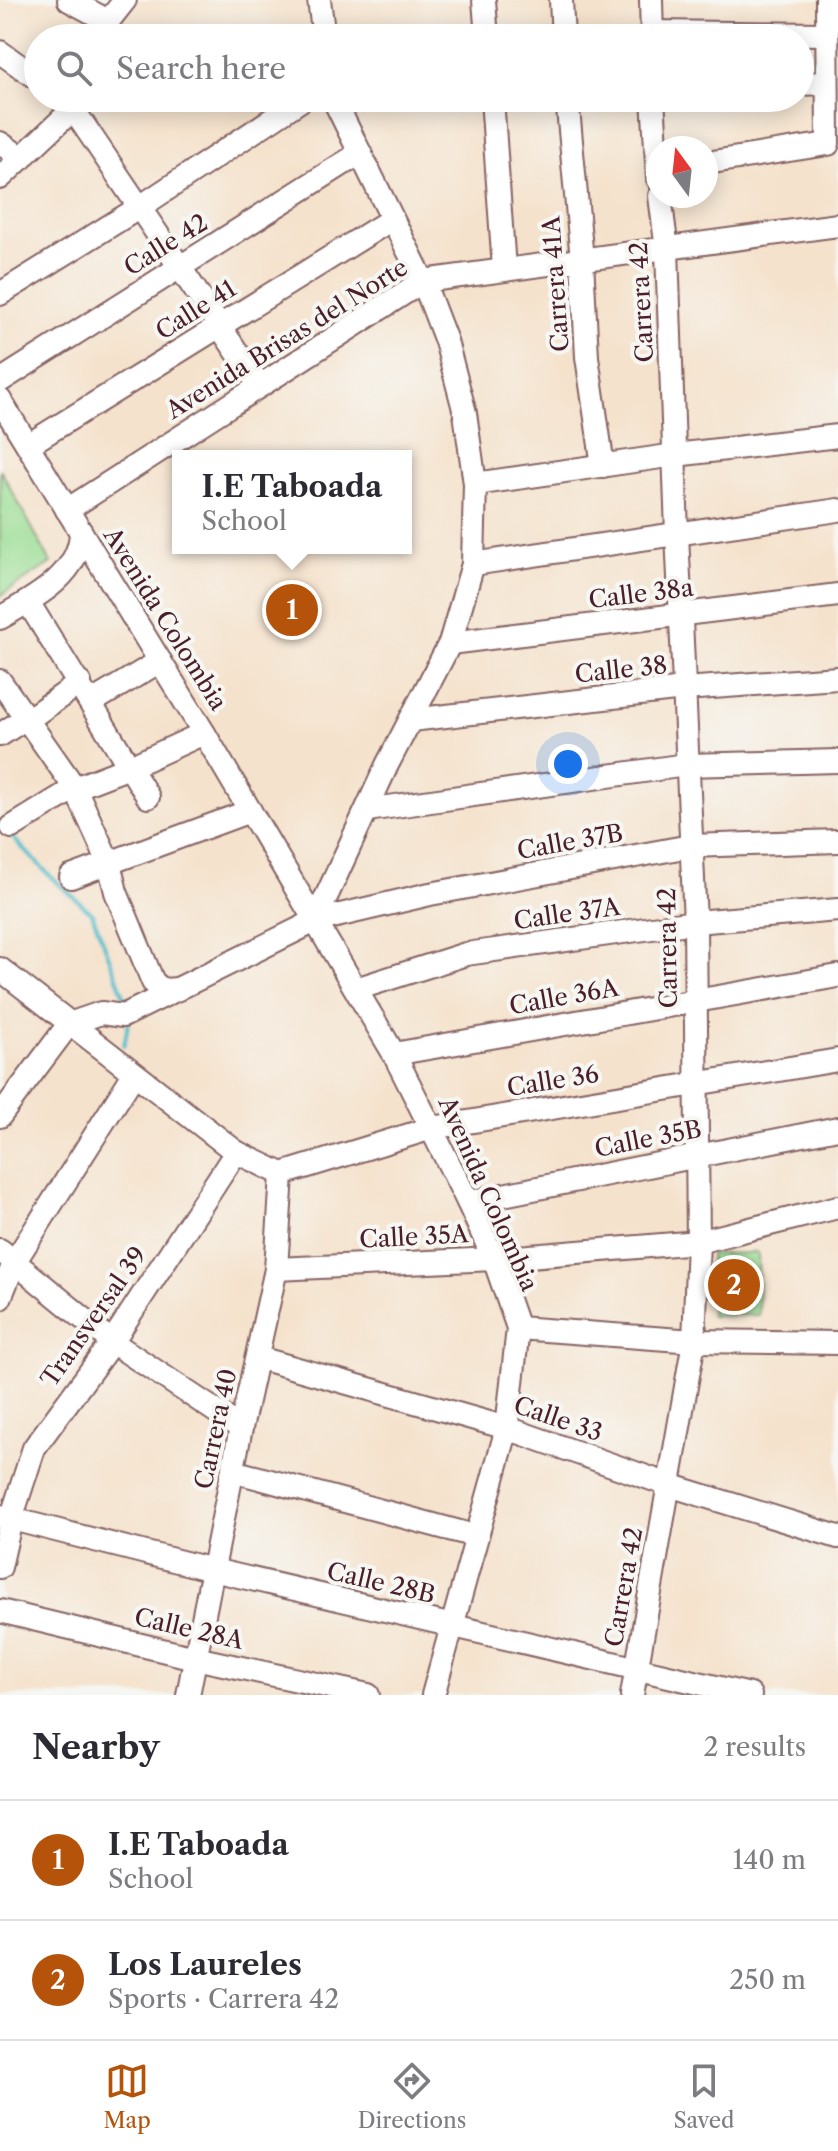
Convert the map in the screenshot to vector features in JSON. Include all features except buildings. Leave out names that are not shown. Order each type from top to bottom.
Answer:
[{"type":"street","points":[[69,0],[95,24]]},
{"type":"street","points":[[107,24],[125,0]]},
{"type":"street","points":[[319,0],[322,24]]},
{"type":"street","points":[[484,0],[486,24]]},
{"type":"street","points":[[561,0],[562,24]]},
{"type":"street","points":[[651,0],[652,24]]},
{"type":"street","points":[[718,161],[828,144],[827,0]]},
{"type":"street","points":[[814,34],[827,34]]},
{"type":"street","points":[[0,52],[24,69]]},
{"type":"street","points":[[814,83],[827,83]]},
{"type":"street","points":[[0,178],[22,158],[59,112]]},
{"type":"street","points":[[72,112],[260,386]]},
{"type":"street","points":[[0,294],[140,207],[283,112]]},
{"type":"street","points":[[315,921],[387,765],[450,643],[473,564],[475,484],[465,413],[446,341],[423,281],[340,112]]},
{"type":"street","points":[[493,112],[504,269]]},
{"type":"street","name":"Carrera 41A","points":[[568,112],[587,357],[603,466]]},
{"type":"street","points":[[654,112],[656,136]]},
{"type":"street","points":[[0,143],[22,158]]},
{"type":"street","name":"Calle 42","points":[[0,381],[360,153]]},
{"type":"street","name":"Carrera 42","points":[[632,1695],[694,1341],[698,1242],[695,922],[686,765],[667,250],[662,208]]},
{"type":"street","name":"Calle 41","points":[[28,445],[392,219]]},
{"type":"street","name":"Avenida Brisas del Norte","points":[[67,510],[423,281],[838,225]]},
{"type":"street","name":"Avenida Colombia","points":[[0,400],[204,733],[394,1054],[494,1259],[518,1328],[507,1428],[433,1695]]},
{"type":"street","points":[[475,484],[675,455],[838,436]]},
{"type":"street","points":[[473,564],[838,510]]},
{"type":"street","points":[[0,618],[28,602],[67,569],[81,543],[81,532]]},
{"type":"street","name":"Calle 38a","points":[[450,643],[838,595]]},
{"type":"street","points":[[28,602],[132,766],[148,797]]},
{"type":"street","points":[[0,735],[26,719],[160,661]]},
{"type":"street","name":"Calle 38","points":[[411,720],[684,689],[838,678]]},
{"type":"street","points":[[0,681],[75,788],[109,863],[116,892],[153,982],[163,990],[178,989]]},
{"type":"street","points":[[12,827],[75,788],[204,733]]},
{"type":"street","points":[[367,810],[686,765],[838,761]]},
{"type":"street","points":[[71,877],[250,811]]},
{"type":"street","name":"Calle 37B","points":[[69,1024],[101,1013],[123,1016],[315,921],[430,894],[690,846],[838,841]]},
{"type":"street","name":"Calle 37A","points":[[356,989],[466,954],[695,922],[838,910]]},
{"type":"street","points":[[0,969],[236,1152],[282,1174]]},
{"type":"street","name":"Calle 36A","points":[[394,1054],[838,976]]},
{"type":"street","points":[[0,1116],[69,1024]]},
{"type":"street","name":"Calle 36","points":[[282,1174],[432,1128],[838,1060]]},
{"type":"street","points":[[0,1298],[8,1256],[134,1074]]},
{"type":"street","name":"Calle 35B","points":[[468,1202],[838,1128]]},
{"type":"street","name":"Transversal 39","points":[[0,1567],[6,1517],[34,1448],[112,1342],[236,1152]]},
{"type":"street","name":"Carrera 40","points":[[188,1695],[276,1269],[282,1174]]},
{"type":"street","name":"Calle 35A","points":[[276,1269],[494,1259],[698,1242],[838,1207]]},
{"type":"street","points":[[8,1256],[112,1342],[241,1428]]},
{"type":"street","points":[[518,1328],[694,1341],[838,1343]]},
{"type":"street","name":"Calle 33","points":[[259,1358],[507,1428],[669,1485],[838,1537]]},
{"type":"street","points":[[233,1471],[475,1536]]},
{"type":"street","name":"Calle 28B","points":[[6,1517],[213,1570],[750,1695]]},
{"type":"street","name":"Calle 28A","points":[[0,1611],[195,1658],[368,1695]]},
{"type":"green space","points":[[0,469],[51,563],[0,596]]},
{"type":"green space","points":[[758,1253],[759,1315],[711,1316],[710,1254]]},
{"type":"waterway","points":[[11,836],[92,913],[126,1001]]},
{"type":"waterway","points":[[124,1045],[128,1024]]},
{"type":"place","name":"I.E Taboada","points":[[292,610]]},
{"type":"place","name":"Los Laureles","points":[[734,1285]]}]
